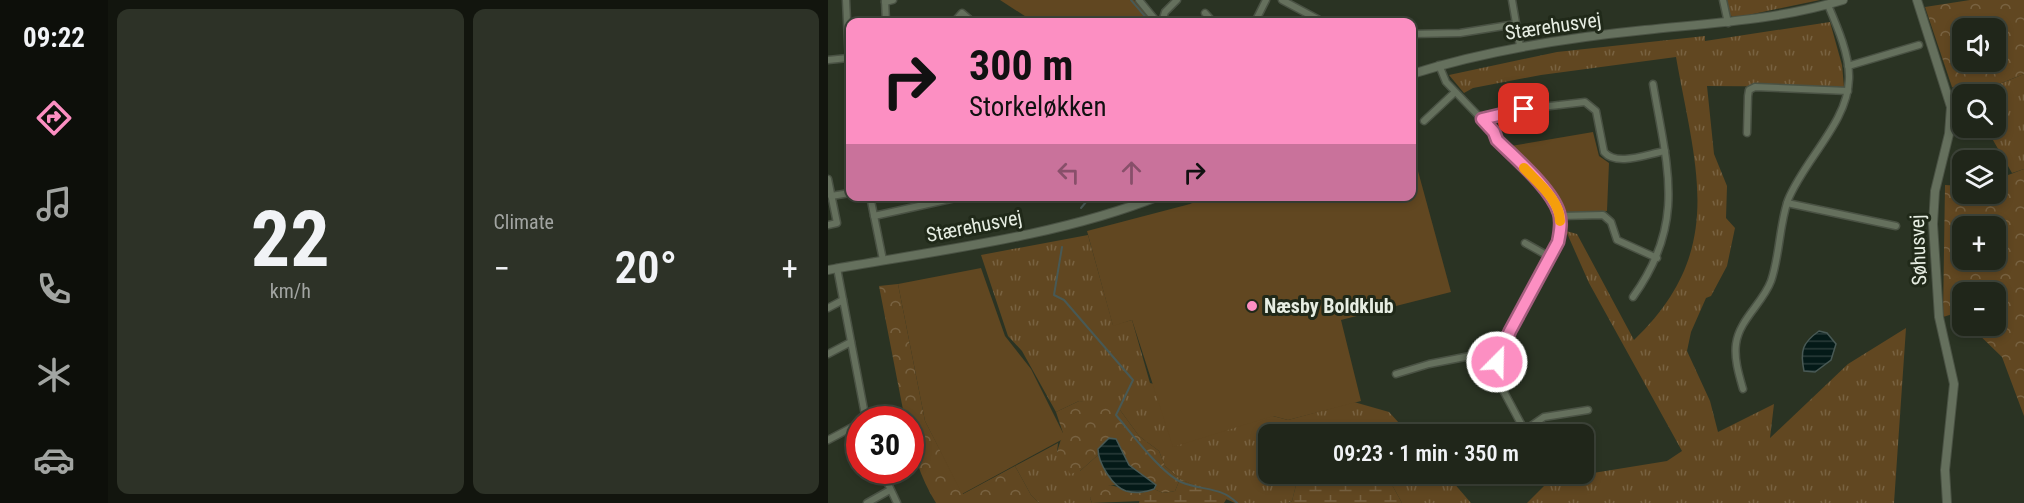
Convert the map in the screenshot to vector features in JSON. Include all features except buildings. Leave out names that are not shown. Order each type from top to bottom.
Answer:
[{"type":"street","points":[[846,0],[847,18]]},
{"type":"street","points":[[885,18],[885,1],[893,0]]},
{"type":"street","points":[[1139,0],[1153,18]]},
{"type":"street","points":[[1163,18],[1165,12],[1177,0]]},
{"type":"street","points":[[1257,18],[1266,0]]},
{"type":"street","points":[[1282,0],[1316,18]]},
{"type":"street","points":[[1512,0],[1520,46]]},
{"type":"street","points":[[1723,0],[1728,23]]},
{"type":"street","name":"Stærehusvej","points":[[1416,73],[1520,46],[1642,30],[1728,23],[1828,5],[1843,0]]},
{"type":"street","name":"Søhusvej","points":[[1917,0],[1951,107],[1949,134],[1935,191],[1933,224],[1939,317],[1954,384],[1945,474],[1947,503]]},
{"type":"street","points":[[1743,389],[1735,357],[1737,338],[1765,296],[1772,279],[1787,203],[1799,176],[1838,117],[1848,91],[1848,66],[1828,5]]},
{"type":"street","points":[[1149,13],[1165,12]]},
{"type":"street","points":[[1204,13],[1209,18]]},
{"type":"street","points":[[1416,34],[1460,33],[1516,24]]},
{"type":"street","points":[[1848,66],[1919,45]]},
{"type":"street","points":[[828,60],[846,58]]},
{"type":"street","points":[[1439,65],[1446,82],[1551,197],[1560,216],[1558,242],[1501,350],[1497,362],[1498,376],[1522,424]]},
{"type":"street","points":[[1634,297],[1657,258],[1665,230],[1670,195],[1653,84]]},
{"type":"street","points":[[1747,133],[1749,90],[1755,87],[1848,91]]},
{"type":"street","points":[[1424,121],[1455,92]]},
{"type":"street","points":[[1482,119],[1524,109],[1585,102],[1596,111],[1604,152],[1608,156],[1617,160],[1665,151]]},
{"type":"street","points":[[828,180],[837,223],[828,225]]},
{"type":"street","points":[[831,196],[846,193]]},
{"type":"street","points":[[871,201],[883,260]]},
{"type":"street","points":[[874,216],[942,201]]},
{"type":"street","name":"Stærehusvej","points":[[828,270],[1053,228],[1145,201]]},
{"type":"street","points":[[1787,203],[1896,226]]},
{"type":"street","points":[[1560,216],[1603,215],[1611,222],[1617,240],[1657,258]]},
{"type":"street","points":[[1525,243],[1550,257]]},
{"type":"street","points":[[837,268],[863,406]]},
{"type":"street","points":[[828,308],[843,300]]},
{"type":"street","points":[[828,354],[851,342]]},
{"type":"street","points":[[1396,374],[1429,364],[1501,350]]},
{"type":"street","points":[[1536,424],[1544,417],[1588,410]]},
{"type":"street","points":[[828,440],[846,430]]},
{"type":"street","points":[[887,484],[897,503]]},
{"type":"street","points":[[867,503],[890,490]]},
{"type":"green space","points":[[1000,0],[1134,0],[1150,18],[1028,18]]},
{"type":"green space","points":[[1727,0],[1820,0],[1734,18],[1729,14]]},
{"type":"green space","points":[[1970,0],[2024,0],[2024,74],[1999,84],[1952,84],[1952,87],[1925,7]]},
{"type":"green space","points":[[1830,22],[1842,65],[1844,87],[1707,86],[1714,154],[1727,186],[1726,218],[1735,228],[1727,266],[1711,296],[1706,298],[1691,332],[1687,351],[1710,401],[1718,432],[1774,404],[1770,438],[1848,364],[1906,328],[1894,503],[1527,503],[1546,484],[1594,484],[1594,473],[1667,461],[1682,451],[1589,283],[1566,231],[1577,234],[1634,340],[1663,307],[1683,274],[1693,241],[1697,207],[1696,172],[1691,136],[1676,57],[1541,75],[1473,88],[1464,93],[1449,75],[1557,52],[1705,36],[1705,41]]},
{"type":"green space","points":[[2024,74],[2024,169],[2012,173],[2006,163],[2006,150],[1999,150],[1992,138],[2006,138],[2006,84],[2000,84]]},
{"type":"green space","points":[[1593,132],[1599,156],[1609,163],[1607,211],[1568,213],[1563,210],[1554,192],[1511,146]]},
{"type":"green space","name":"Næsby Boldklub","points":[[1416,164],[1451,292],[1341,320],[1361,401],[1288,420],[1273,416],[1173,447],[1132,320],[1113,326],[1087,231],[1196,201],[1416,201]]},
{"type":"green space","points":[[2024,169],[2024,416],[2002,357],[1980,336],[2006,336],[2006,282],[1952,282],[1952,314],[1943,317],[1945,185],[1952,185],[1952,204],[2006,204],[2006,176]]},
{"type":"green space","points":[[1088,235],[1113,325],[1132,320],[1150,383],[1288,420],[1354,402],[1389,412],[1400,424],[1258,424],[1258,484],[1297,484],[1292,501],[1288,503],[1235,503],[1180,479],[1165,466],[1159,451],[1139,436],[1120,410],[1079,401],[1056,412],[1022,351],[1008,336],[981,255]]},
{"type":"green space","points":[[981,268],[1005,336],[1031,369],[1063,433],[1063,439],[962,494],[925,421],[924,406],[922,406],[898,284]]},
{"type":"green space","points":[[898,284],[922,406],[902,406],[879,286]]},
{"type":"green space","points":[[1079,401],[1101,403],[1120,410],[1139,436],[1159,451],[1165,466],[1180,479],[1175,491],[1163,493],[1154,489],[1156,485],[1129,465],[1116,439],[1109,438],[1098,449],[1098,455],[1080,471],[1070,474],[1057,452],[1063,433],[1056,412]]},
{"type":"green space","points":[[924,416],[963,494],[1015,466],[1031,495],[1039,503],[936,503],[925,483]]},
{"type":"green space","points":[[1058,443],[1057,452],[1080,471],[1098,455],[1106,473],[1118,485],[1110,485],[1090,498],[1092,503],[1039,503],[1031,495],[1015,466]]},
{"type":"green space","points":[[1180,479],[1227,498],[1224,503],[1139,503],[1141,493],[1154,489],[1163,493],[1175,491]]},
{"type":"green space","points":[[1392,484],[1455,484],[1471,503],[1402,503]]},
{"type":"green space","points":[[1392,484],[1402,503],[1288,503],[1292,501],[1296,485]]},
{"type":"green space","points":[[1110,485],[1141,493],[1141,501],[1092,503],[1090,498],[1097,490]]},
{"type":"water","points":[[1819,331],[1827,333],[1836,344],[1831,360],[1815,372],[1804,371],[1802,358],[1804,348]]},
{"type":"water","points":[[1109,438],[1116,439],[1129,465],[1156,485],[1154,489],[1130,492],[1121,489],[1111,480],[1101,461],[1098,449]]},
{"type":"waterway","points":[[1131,0],[1147,18]]},
{"type":"waterway","points":[[1081,208],[1087,201]]},
{"type":"waterway","points":[[1062,247],[1054,295],[1064,300],[1133,380],[1116,415],[1147,452],[1173,477],[1189,485],[1224,494],[1237,503]]},
{"type":"slow traffic","points":[[1524,168],[1551,197],[1558,209],[1560,221]]},
{"type":"place","name":"Næsby Boldklub","points":[[1252,306]]},
{"type":"route","points":[[1497,362],[1510,331],[1552,255],[1560,233],[1560,216],[1551,197],[1497,140],[1494,132],[1482,119],[1524,109]]}]
